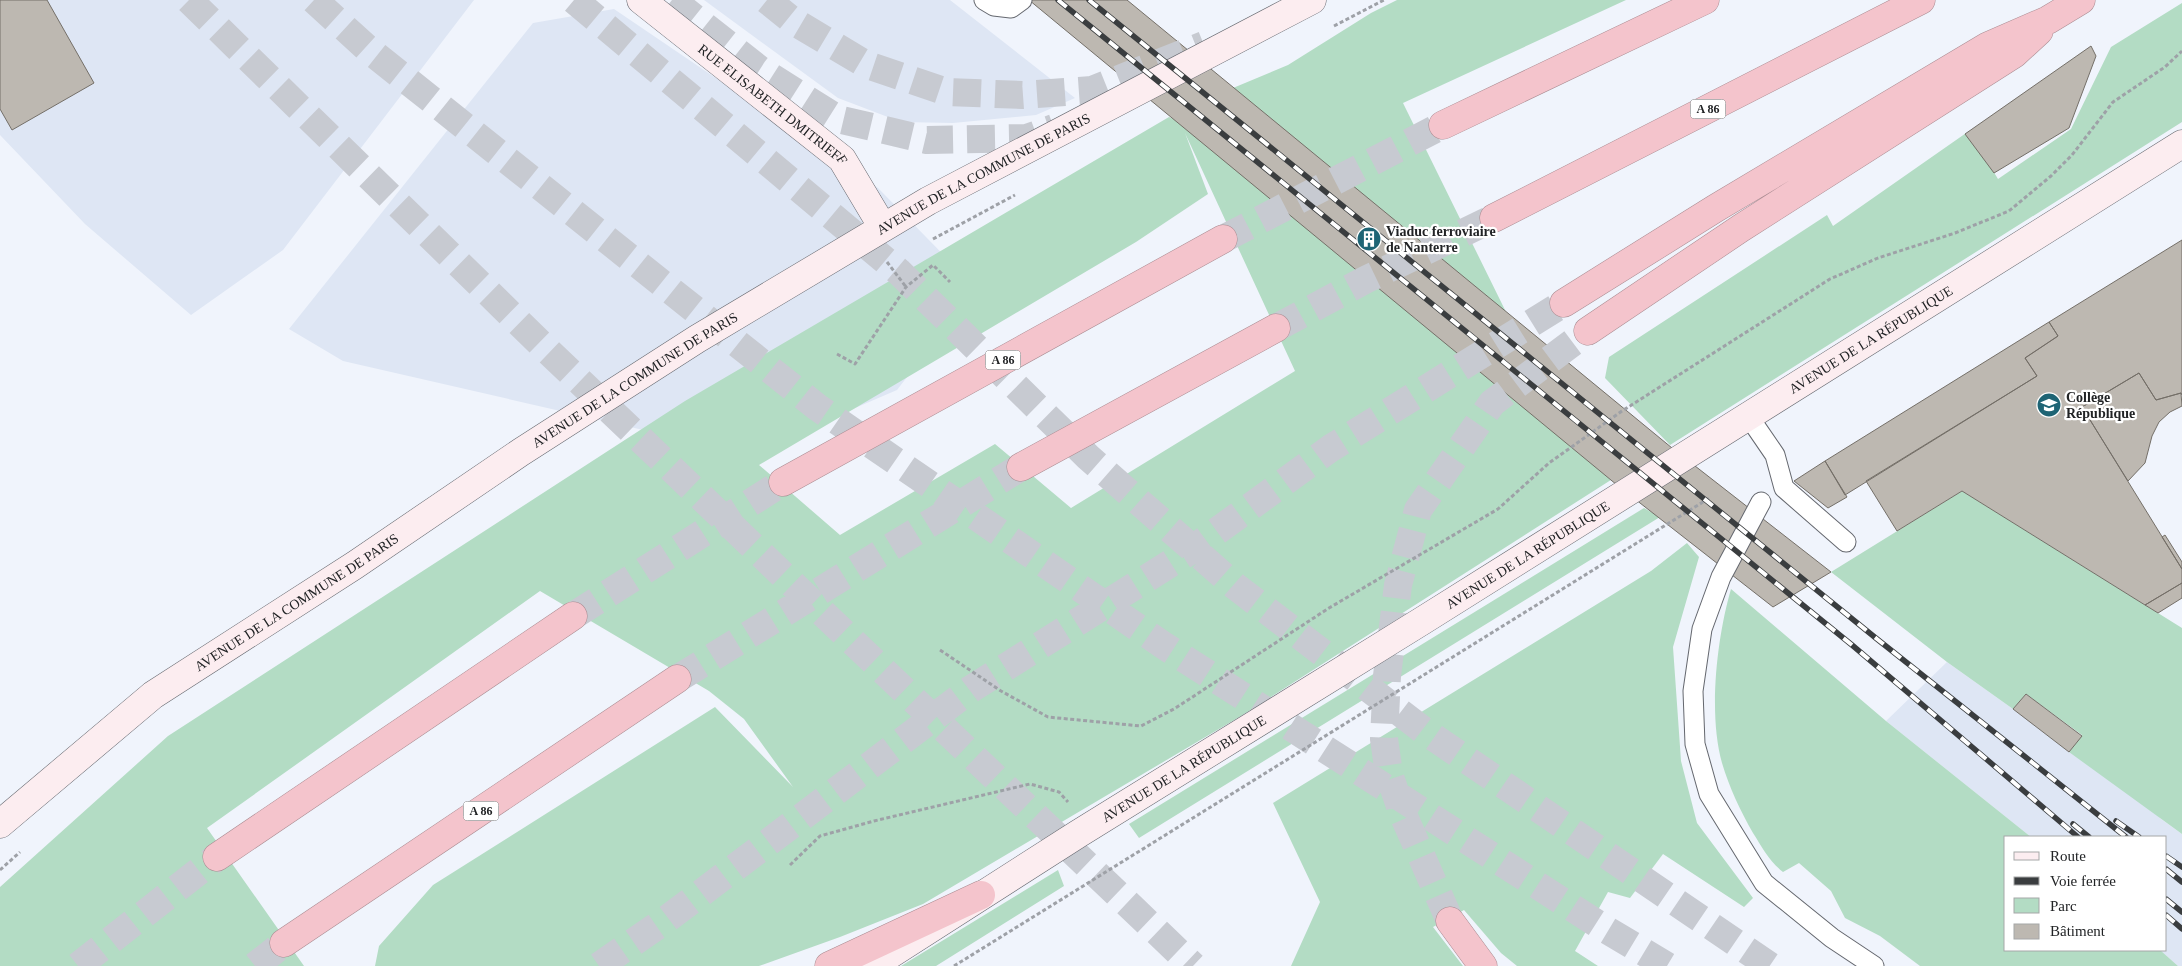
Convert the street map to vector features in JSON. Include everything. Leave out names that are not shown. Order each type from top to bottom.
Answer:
[{"type":"highway","points":[[1443,125],[1705,0]]},
{"type":"highway","name":"A 86","points":[[1494,218],[1921,0]]},
{"type":"highway","points":[[1564,302],[1716,208],[1988,46],[2048,20],[2082,0]]},
{"type":"highway","points":[[1588,331],[1741,228],[2014,54],[2048,20]]},
{"type":"highway","name":"A 86","points":[[783,482],[1222,239]]},
{"type":"highway","points":[[1021,467],[1276,328]]},
{"type":"highway","points":[[217,857],[572,616]]},
{"type":"highway","name":"A 86","points":[[284,943],[677,679]]},
{"type":"highway","points":[[829,966],[981,895]]},
{"type":"highway","points":[[1450,921],[1484,966]]},
{"type":"main road","name":"RUE ELISABETH DMITRIEFF","points":[[641,0],[842,159],[882,226]]},
{"type":"main road","name":"AVENUE DE LA COMMUNE DE PARIS","points":[[0,824],[153,695],[354,565],[521,452],[697,338],[882,226],[1312,0]]},
{"type":"main road","name":"AVENUE DE LA RÉPUBLIQUE","points":[[872,966],[981,895],[2182,144]]},
{"type":"lane","points":[[984,0],[994,6],[1011,8],[1022,0]]},
{"type":"lane","points":[[1749,416],[1774,455],[1784,488],[1846,542]]},
{"type":"lane","points":[[1760,502],[1721,577],[1702,630],[1693,691],[1695,744],[1709,794],[1764,883],[1832,938],[1874,966]]},
{"type":"path","points":[[1331,28],[1384,0]]},
{"type":"path","points":[[940,650],[1001,691],[1048,717],[1141,726],[1174,710],[1328,608],[1498,509],[1549,463],[1622,411],[1830,279],[1878,258],[1955,233],[2009,211],[2065,162],[2113,102],[2165,67],[2182,51]]},
{"type":"path","points":[[928,242],[1018,194]]},
{"type":"path","points":[[879,267],[895,258]]},
{"type":"path","points":[[837,354],[855,364],[906,287],[933,265],[950,282]]},
{"type":"path","points":[[954,966],[1711,497]]},
{"type":"path","points":[[790,866],[820,836],[1030,784],[1059,792],[1090,827]]},
{"type":"path","points":[[0,870],[22,851]]},
{"type":"shaded area","points":[[0,0],[474,0],[283,250],[191,315],[85,224],[0,135]]},
{"type":"shaded area","points":[[704,0],[950,0],[1075,98],[1036,115],[953,123],[901,122],[838,98]]},
{"type":"shaded area","points":[[614,9],[878,188],[976,288],[897,390],[748,454],[343,361],[289,329],[533,23]]},
{"type":"shaded area","points":[[1947,662],[2013,709],[2026,694],[2082,736],[2161,819],[2182,834],[2182,966],[2178,966],[2161,951],[2167,951],[2167,836],[2030,836],[1886,721]]},
{"type":"green space","points":[[1397,0],[1626,0],[1403,103],[1506,312],[1233,88],[1288,65],[1371,13]]},
{"type":"green space","points":[[2182,3],[2182,122],[1670,445],[1605,378],[1609,357],[1827,215],[1833,226],[1969,131],[1998,179],[2071,129],[2111,47]]},
{"type":"green space","points":[[1169,117],[1180,122],[1614,478],[1241,716],[923,904],[840,937],[759,966],[375,966],[379,946],[433,885],[715,707],[793,787],[744,719],[709,691],[540,591],[207,828],[304,966],[0,966],[0,887],[168,736],[685,401]],"holes":[[[1185,133],[1295,371],[1071,508],[995,444],[840,535],[759,465],[1136,242],[1208,194]]]},
{"type":"green space","points":[[1962,491],[2182,628],[2182,834],[2069,752],[2082,735],[2026,694],[2013,709],[1947,662],[1831,572]]},
{"type":"green space","points":[[1644,508],[1660,517],[1139,838],[1129,824]]},
{"type":"green space","points":[[1687,543],[1699,557],[1673,647],[1681,761],[1697,823],[1753,898],[1744,907],[1663,854],[1630,898],[1608,892],[1575,951],[1598,966],[1517,966],[1501,953],[1464,910],[1433,927],[1463,966],[1291,966],[1320,902],[1273,803],[1651,571]]},
{"type":"green space","points":[[1731,589],[1886,721],[2030,836],[2004,836],[2004,951],[2161,951],[2178,966],[1920,966],[1880,936],[1845,918],[1831,891],[1799,863],[1783,872],[1766,854],[1744,817],[1722,763],[1718,743],[1715,699],[1718,652]]},
{"type":"green space","points":[[1058,870],[1064,886],[936,966],[901,966]]},
{"type":"building","points":[[0,0],[47,0],[94,83],[12,130],[0,109]]},
{"type":"building","name":"Viaduc ferroviaire de Nanterre","points":[[1029,0],[1127,0],[1672,448],[1831,572],[1773,607],[1617,485]]},
{"type":"building","points":[[2091,46],[2096,56],[2069,128],[1994,173],[1965,134]]},
{"type":"building","name":"Collège République","points":[[2182,240],[2182,395],[2181,393],[2156,400],[2139,373],[2082,407],[2182,569],[2182,583],[2145,605],[1962,491],[1897,531],[1866,481],[2037,376],[2025,358],[2058,336],[2049,322]]},
{"type":"building","points":[[2049,322],[2058,336],[2025,358],[2037,376],[1845,495],[1825,461]]},
{"type":"building","points":[[2139,373],[2156,400],[2181,393],[2182,406],[2170,412],[2159,422],[2152,436],[2145,463],[2128,481],[2082,407]]},
{"type":"building","points":[[1825,461],[1847,497],[1828,508],[1794,481]]},
{"type":"building","points":[[2165,535],[2182,562],[2182,569],[2162,537]]},
{"type":"building","points":[[2182,583],[2182,598],[2158,613],[2145,605]]},
{"type":"building","points":[[2026,694],[2082,736],[2069,752],[2013,709]]},
{"type":"tunnel","points":[[189,0],[547,350],[1193,966]]},
{"type":"tunnel","points":[[314,0],[369,50],[817,407],[1163,645],[1607,930],[1667,966]]},
{"type":"tunnel","points":[[574,0],[899,272],[1088,457],[1235,586],[1423,730],[1770,966]]},
{"type":"tunnel","points":[[672,0],[759,69],[838,119],[927,140],[1027,138],[1054,128]]},
{"type":"tunnel","points":[[767,0],[793,21],[867,65],[947,92],[1022,95],[1092,90],[1204,45]]},
{"type":"tunnel","points":[[1223,239],[1443,125]]},
{"type":"tunnel","points":[[1276,328],[1367,279],[1494,218]]},
{"type":"tunnel","points":[[599,966],[667,919],[971,689],[1187,553],[1331,448],[1564,303]]},
{"type":"tunnel","points":[[1450,921],[1402,812],[1389,774],[1384,739],[1387,676],[1398,585],[1418,510],[1492,403],[1588,331]]},
{"type":"tunnel","points":[[677,679],[1021,467]]},
{"type":"tunnel","points":[[573,616],[783,482]]},
{"type":"tunnel","points":[[78,966],[217,857]]},
{"type":"tunnel","points":[[255,966],[284,943]]},
{"type":"railway","points":[[1058,0],[1852,645],[2077,836]]},
{"type":"railway","points":[[1089,0],[1877,639],[2125,836]]},
{"type":"railway","points":[[2116,821],[2138,836]]},
{"type":"railway","points":[[2073,824],[2088,836]]},
{"type":"railway","points":[[2167,857],[2182,867]]},
{"type":"railway","points":[[2167,870],[2182,882]]},
{"type":"railway","points":[[2167,900],[2182,912]]},
{"type":"railway","points":[[2167,916],[2182,929]]},
{"type":"place","name":"Viaduc ferroviaire de Nanterre","points":[[1369,239]]},
{"type":"place","name":"Collège République","points":[[2049,405]]}]
